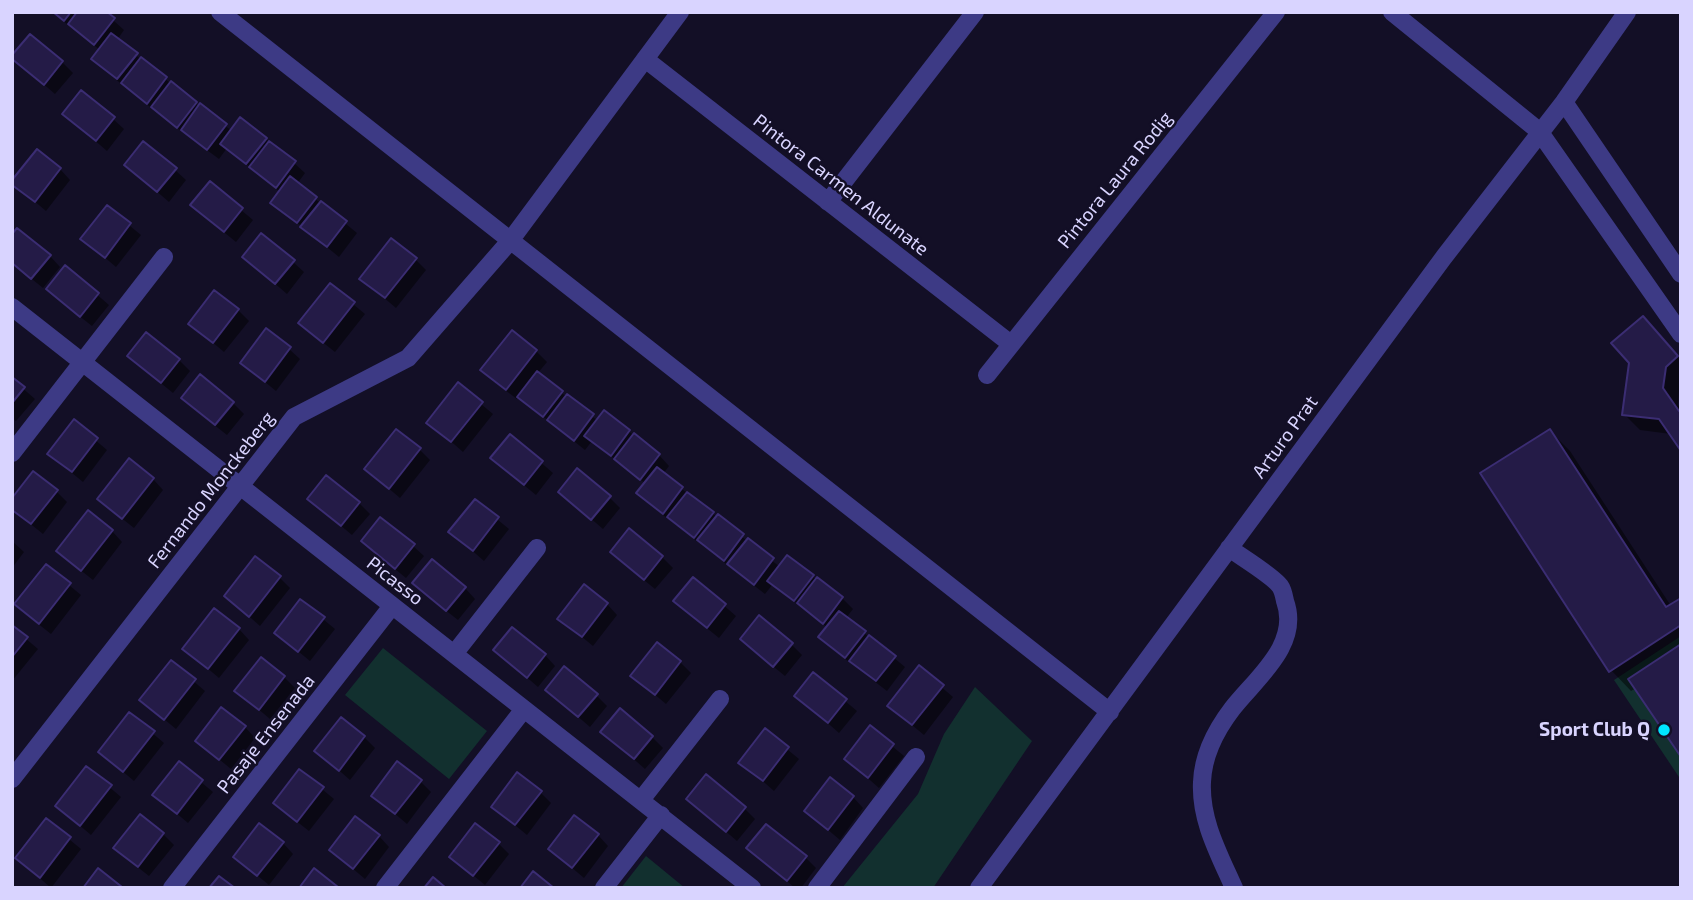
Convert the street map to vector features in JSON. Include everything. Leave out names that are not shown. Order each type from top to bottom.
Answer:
[{"type":"street","points":[[220,12],[1110,712]]},
{"type":"street","name":"Fernando Monckeberg","points":[[12,779],[294,417],[408,358],[510,241],[680,12]]},
{"type":"street","points":[[828,202],[975,12]]},
{"type":"street","name":"Pintora Laura Rodig","points":[[987,374],[1276,12]]},
{"type":"street","points":[[1392,12],[1539,131],[1681,334]]},
{"type":"street","name":"Arturo Prat","points":[[979,888],[1228,548],[1539,131],[1564,102],[1627,12]]},
{"type":"street","name":"Pintora Carmen Aldunate","points":[[645,59],[1011,344]]},
{"type":"street","points":[[1564,102],[1681,274]]},
{"type":"street","points":[[12,453],[164,257]]},
{"type":"street","name":"Picasso","points":[[12,307],[752,888]]},
{"type":"street","points":[[454,654],[537,548]]},
{"type":"street","points":[[1228,548],[1280,585],[1289,610],[1287,629],[1279,652],[1268,669],[1231,710],[1208,749],[1202,781],[1203,817],[1234,888]]},
{"type":"street","name":"Pasaje Ensenada","points":[[172,888],[392,606]]},
{"type":"street","points":[[642,800],[720,699]]},
{"type":"street","points":[[385,888],[524,709]]},
{"type":"street","points":[[817,888],[916,757]]},
{"type":"street","points":[[604,888],[660,815]]},
{"type":"green space","name":"Sport Club Q","points":[[1681,636],[1681,780],[1614,680]]},
{"type":"green space","points":[[383,648],[487,731],[449,779],[345,695]]},
{"type":"green space","points":[[975,687],[1032,741],[933,888],[842,888],[918,794],[944,734]]},
{"type":"green space","points":[[646,856],[685,888],[621,888]]},
{"type":"building","points":[[53,12],[71,12],[64,21]]},
{"type":"building","points":[[77,12],[107,12],[115,18],[94,45],[68,24]]},
{"type":"building","points":[[111,33],[138,53],[117,79],[91,59]]},
{"type":"building","points":[[30,34],[63,61],[44,85],[12,59],[12,55]]},
{"type":"building","points":[[141,57],[167,77],[147,104],[121,83]]},
{"type":"building","points":[[171,81],[197,102],[177,128],[151,107]]},
{"type":"building","points":[[81,90],[115,117],[96,141],[62,114]]},
{"type":"building","points":[[200,103],[227,124],[207,150],[181,130]]},
{"type":"building","points":[[240,117],[267,138],[246,164],[220,144]]},
{"type":"building","points":[[143,141],[177,168],[157,192],[124,165]]},
{"type":"building","points":[[269,141],[296,161],[276,188],[249,167]]},
{"type":"building","points":[[37,149],[61,168],[35,202],[12,185],[12,180]]},
{"type":"building","points":[[290,176],[317,197],[297,223],[270,203]]},
{"type":"building","points":[[210,181],[243,208],[224,232],[190,205]]},
{"type":"building","points":[[321,201],[347,221],[327,247],[300,227]]},
{"type":"building","points":[[107,205],[131,223],[105,258],[80,239]]},
{"type":"building","points":[[17,228],[51,255],[31,279],[12,263],[12,234]]},
{"type":"building","points":[[261,233],[295,260],[275,284],[242,257]]},
{"type":"building","points":[[391,238],[417,258],[385,298],[359,279]]},
{"type":"building","points":[[65,265],[99,293],[80,317],[46,289]]},
{"type":"building","points":[[330,283],[355,302],[323,343],[298,323]]},
{"type":"building","points":[[214,290],[239,309],[213,343],[188,324]]},
{"type":"building","points":[[1643,316],[1678,356],[1666,367],[1663,388],[1679,411],[1681,410],[1681,451],[1659,419],[1622,415],[1629,363],[1611,343]]},
{"type":"building","points":[[266,328],[291,347],[265,382],[240,363]]},
{"type":"building","points":[[512,330],[537,350],[506,390],[480,370]]},
{"type":"building","points":[[146,332],[180,359],[161,383],[127,356]]},
{"type":"building","points":[[537,371],[563,391],[543,417],[517,397]]},
{"type":"building","points":[[200,374],[234,402],[215,425],[181,398]]},
{"type":"building","points":[[12,377],[25,387],[12,403]]},
{"type":"building","points":[[458,382],[483,402],[451,442],[426,423]]},
{"type":"building","points":[[567,394],[594,414],[574,441],[547,420]]},
{"type":"building","points":[[604,410],[630,430],[611,456],[584,436]]},
{"type":"building","points":[[74,419],[98,438],[72,472],[47,454]]},
{"type":"building","points":[[396,429],[421,448],[389,489],[364,469]]},
{"type":"building","points":[[1550,429],[1666,607],[1681,598],[1681,625],[1609,672],[1480,473]]},
{"type":"building","points":[[634,433],[660,454],[640,480],[614,459]]},
{"type":"building","points":[[510,434],[543,461],[524,485],[490,458]]},
{"type":"building","points":[[129,458],[154,478],[122,519],[97,499]]},
{"type":"building","points":[[657,467],[683,487],[663,514],[636,493]]},
{"type":"building","points":[[577,468],[611,496],[591,520],[558,492]]},
{"type":"building","points":[[33,471],[58,490],[31,524],[12,510],[12,498]]},
{"type":"building","points":[[326,475],[360,502],[341,526],[307,499]]},
{"type":"building","points":[[687,492],[714,512],[694,538],[667,517]]},
{"type":"building","points":[[475,499],[499,517],[473,551],[448,532]]},
{"type":"building","points":[[88,510],[113,530],[81,571],[56,551]]},
{"type":"building","points":[[718,514],[744,534],[724,561],[697,540]]},
{"type":"building","points":[[380,517],[415,544],[395,569],[361,541]]},
{"type":"building","points":[[629,528],[663,556],[644,580],[610,552]]},
{"type":"building","points":[[748,538],[774,558],[754,585],[727,564]]},
{"type":"building","points":[[787,555],[814,575],[794,601],[767,581]]},
{"type":"building","points":[[255,556],[281,576],[249,617],[224,596]]},
{"type":"building","points":[[432,559],[466,587],[446,611],[412,583]]},
{"type":"building","points":[[46,564],[71,583],[39,624],[14,604]]},
{"type":"building","points":[[693,577],[726,604],[707,628],[673,601]]},
{"type":"building","points":[[817,577],[843,597],[823,624],[797,603]]},
{"type":"building","points":[[584,584],[608,603],[582,637],[557,619]]},
{"type":"building","points":[[300,599],[325,617],[298,652],[274,633]]},
{"type":"building","points":[[214,608],[240,628],[208,669],[182,649]]},
{"type":"building","points":[[839,611],[866,631],[845,658],[818,637]]},
{"type":"building","points":[[759,615],[793,643],[773,667],[740,639]]},
{"type":"building","points":[[12,625],[28,637],[12,657]]},
{"type":"building","points":[[512,627],[546,654],[527,678],[493,650]]},
{"type":"building","points":[[869,635],[896,656],[876,681],[849,661]]},
{"type":"building","points":[[657,642],[681,661],[655,695],[630,676]]},
{"type":"building","name":"Sport Club Q","points":[[1681,644],[1681,757],[1628,679]]},
{"type":"building","points":[[261,657],[285,676],[259,710],[234,691]]},
{"type":"building","points":[[171,660],[196,679],[164,720],[139,700]]},
{"type":"building","points":[[919,665],[944,685],[912,725],[887,706]]},
{"type":"building","points":[[564,666],[598,694],[578,717],[545,690]]},
{"type":"building","points":[[813,672],[847,699],[828,723],[794,696]]},
{"type":"building","points":[[221,707],[246,726],[219,760],[195,741]]},
{"type":"building","points":[[620,708],[653,736],[634,759],[600,732]]},
{"type":"building","points":[[129,712],[155,731],[123,772],[98,752]]},
{"type":"building","points":[[341,717],[365,736],[339,771],[314,751]]},
{"type":"building","points":[[870,725],[894,744],[868,778],[844,759]]},
{"type":"building","points":[[765,728],[789,747],[763,781],[738,763]]},
{"type":"building","points":[[179,761],[203,780],[177,814],[152,795]]},
{"type":"building","points":[[397,761],[422,780],[395,814],[371,796]]},
{"type":"building","points":[[86,766],[112,785],[80,826],[55,806]]},
{"type":"building","points":[[299,769],[324,787],[297,822],[273,803]]},
{"type":"building","points":[[517,772],[542,791],[515,825],[491,807]]},
{"type":"building","points":[[706,774],[746,807],[726,832],[686,799]]},
{"type":"building","points":[[830,777],[854,796],[828,830],[804,811]]},
{"type":"building","points":[[140,814],[164,833],[138,867],[113,848]]},
{"type":"building","points":[[574,815],[599,834],[572,868],[548,849]]},
{"type":"building","points":[[355,816],[380,835],[353,869],[329,850]]},
{"type":"building","points":[[46,818],[71,837],[40,878],[15,858]]},
{"type":"building","points":[[259,823],[284,842],[257,876],[233,857]]},
{"type":"building","points":[[475,823],[500,842],[473,876],[449,857]]},
{"type":"building","points":[[766,824],[807,856],[787,881],[746,848]]},
{"type":"building","points":[[98,868],[122,887],[122,888],[83,888]]},
{"type":"building","points":[[314,868],[338,887],[338,888],[299,888]]},
{"type":"building","points":[[533,871],[554,888],[520,888]]},
{"type":"building","points":[[219,876],[235,888],[209,888]]},
{"type":"building","points":[[433,877],[446,888],[424,888]]},
{"type":"place","name":"Sport Club Q","points":[[1664,730]]}]
